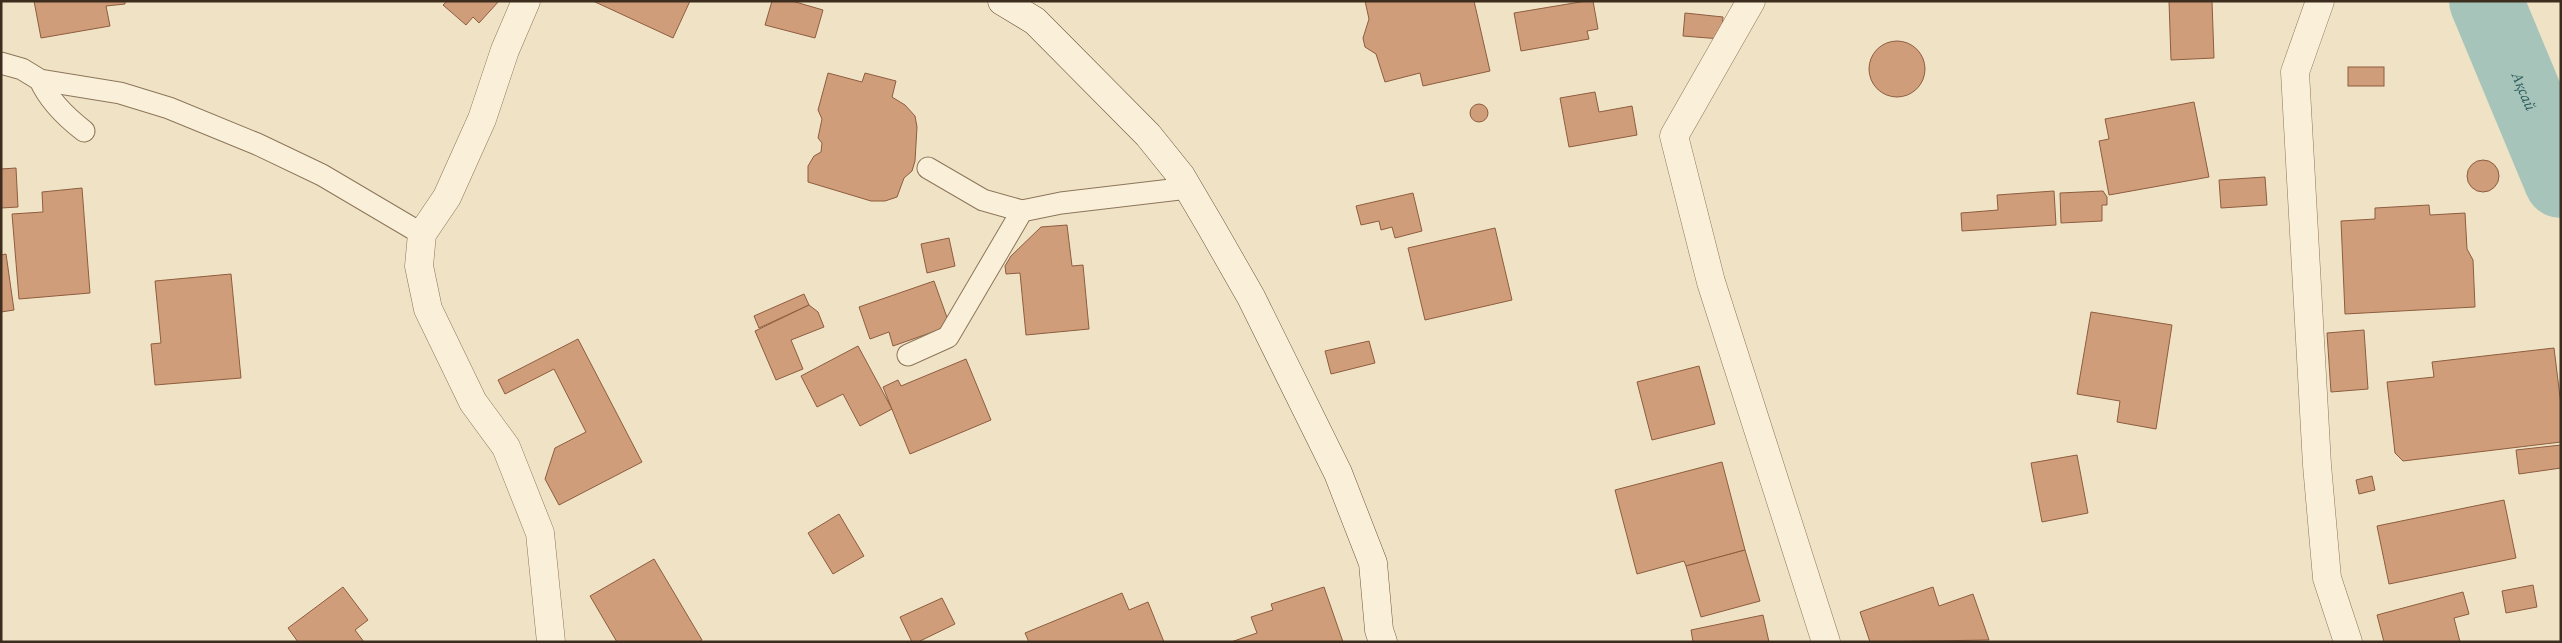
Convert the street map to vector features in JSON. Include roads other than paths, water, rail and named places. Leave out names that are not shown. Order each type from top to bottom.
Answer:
[{"type":"street","points":[[526,1],[505,50],[482,118],[447,196],[422,234],[419,266],[428,310],[473,402],[506,447],[540,533],[551,642]]},
{"type":"street","points":[[1002,1],[1035,21],[1094,79],[1148,135],[1188,188],[1251,297],[1338,473],[1373,563],[1379,630],[1383,642]]},
{"type":"street","points":[[1752,1],[1674,136],[1711,282],[1826,642]]},
{"type":"street","points":[[2320,1],[2295,72],[2317,465],[2327,578],[2348,642]]},
{"type":"lane","points":[[1,64],[22,69],[40,80],[120,93],[178,111],[257,144],[322,175],[422,234]]},
{"type":"lane","points":[[40,80],[46,94],[70,121],[84,131]]},
{"type":"lane","points":[[928,168],[984,200],[1022,211],[1070,202],[1188,188]]},
{"type":"lane","points":[[908,355],[948,337],[1022,211]]},
{"type":"waterway","name":"Ақсай","points":[[2486,1],[2561,181]]}]
